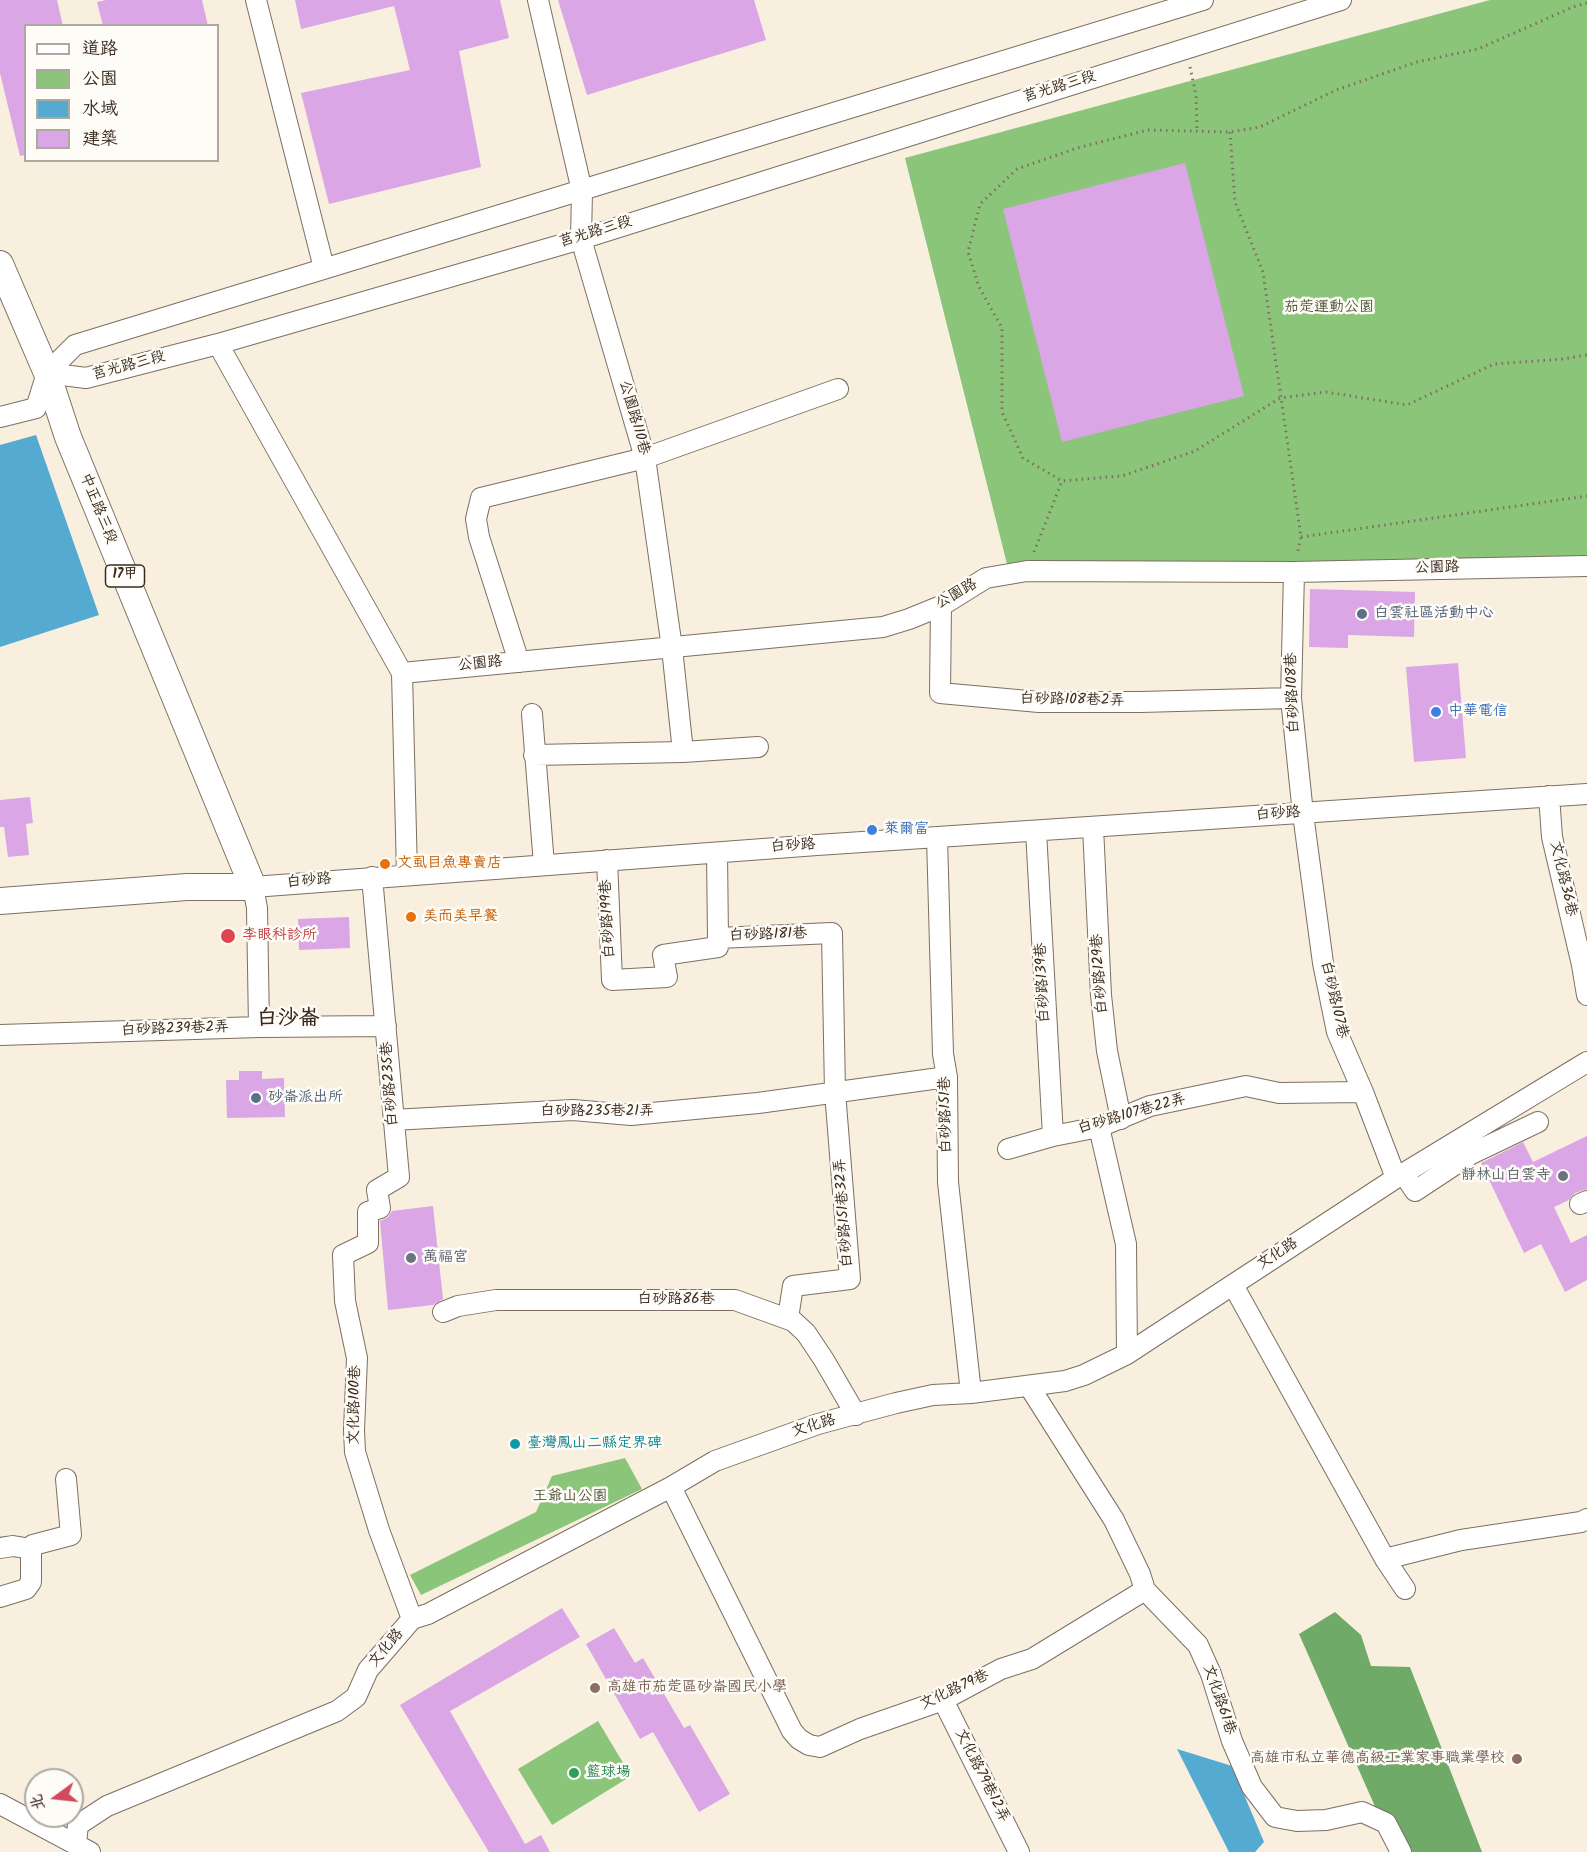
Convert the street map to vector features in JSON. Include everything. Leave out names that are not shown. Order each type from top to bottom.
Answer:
[{"type":"main road","name":"中正路三段","points":[[0,264],[47,373],[68,437],[253,886]]},
{"type":"main road","name":"白砂路","points":[[0,902],[188,887],[253,886]]},
{"type":"street","points":[[256,0],[324,268]]},
{"type":"street","name":"公園路110巷","points":[[538,0],[582,191],[581,238],[645,458],[672,648],[683,752]]},
{"type":"street","points":[[0,417],[36,408],[47,373],[75,345],[1203,0]]},
{"type":"street","name":"莒光路三段","points":[[47,373],[86,378],[218,344],[581,238],[1341,0]]},
{"type":"street","points":[[218,344],[402,673],[407,874]]},
{"type":"street","points":[[519,662],[479,537],[476,519],[481,498],[645,458],[838,389]]},
{"type":"street","name":"公園路","points":[[402,673],[883,627],[909,620],[941,606],[986,578],[1027,571],[1294,572],[1587,566]]},
{"type":"street","name":"白砂路108巷","points":[[1294,572],[1292,698],[1303,814]]},
{"type":"street","name":"白砂路108巷2弄","points":[[941,606],[940,693],[1050,702],[1292,698]]},
{"type":"street","points":[[532,714],[544,865]]},
{"type":"street","points":[[534,755],[683,752],[758,747]]},
{"type":"street","name":"白砂路","points":[[253,886],[937,837],[1587,794]]},
{"type":"street","name":"文化路36巷","points":[[1549,796],[1552,837],[1584,965],[1587,995]]},
{"type":"street","name":"白砂路107巷","points":[[1303,814],[1323,963],[1337,1032],[1400,1175]]},
{"type":"street","name":"白砂路129巷","points":[[1093,827],[1102,1006],[1107,1051],[1121,1119]]},
{"type":"street","name":"白砂路139巷","points":[[1036,831],[1053,1136]]},
{"type":"street","name":"白砂路151巷","points":[[937,837],[943,1054],[947,1077],[948,1182],[970,1393]]},
{"type":"street","name":"白砂路181巷","points":[[717,853],[718,938],[832,933]]},
{"type":"street","name":"白砂路199巷","points":[[607,860],[612,980],[667,977],[663,955],[718,947],[718,938]]},
{"type":"street","name":"白砂路235巷","points":[[343,1255],[368,1243],[368,1212],[380,1208],[377,1190],[399,1177],[372,877]]},
{"type":"street","points":[[253,886],[257,908],[259,1027]]},
{"type":"street","name":"白砂路151巷32弄","points":[[788,1318],[793,1286],[850,1280],[835,1092],[832,933]]},
{"type":"street","name":"白砂路239巷2弄","points":[[0,1035],[259,1027],[386,1026]]},
{"type":"street","name":"文化路","points":[[83,1847],[78,1825],[107,1806],[337,1711],[356,1697],[368,1670],[412,1619],[428,1614],[671,1487],[715,1461],[818,1424],[896,1402],[933,1395],[970,1393],[1065,1381],[1084,1375],[1127,1354],[1400,1175],[1587,1062]]},
{"type":"street","points":[[835,1092],[947,1077]]},
{"type":"street","name":"白砂路107巷22弄","points":[[1008,1149],[1053,1136],[1099,1127],[1150,1106],[1246,1086],[1279,1093],[1364,1092]]},
{"type":"street","name":"白砂路235巷21弄","points":[[393,1120],[573,1110],[631,1115],[758,1103],[835,1092]]},
{"type":"street","points":[[1400,1175],[1414,1191],[1471,1154],[1538,1122]]},
{"type":"street","points":[[1099,1127],[1126,1244],[1127,1354]]},
{"type":"street","name":"文化路100巷","points":[[343,1255],[345,1301],[357,1358],[354,1430],[356,1452],[380,1530],[412,1619]]},
{"type":"street","points":[[1233,1285],[1385,1559],[1405,1589]]},
{"type":"street","name":"白砂路86巷","points":[[443,1312],[458,1306],[496,1300],[735,1300],[788,1318],[806,1333],[856,1414]]},
{"type":"street","points":[[1029,1386],[1114,1520],[1140,1574],[1145,1590]]},
{"type":"street","points":[[0,1597],[26,1589],[31,1582],[33,1545],[71,1535],[66,1479]]},
{"type":"street","name":"文化路79巷","points":[[671,1487],[792,1731],[808,1745],[820,1747],[860,1729],[943,1700],[1001,1669],[1032,1659],[1145,1590]]},
{"type":"street","points":[[1385,1559],[1461,1540],[1581,1522],[1587,1519]]},
{"type":"street","points":[[0,1548],[13,1546],[31,1549]]},
{"type":"street","name":"文化路61巷","points":[[1145,1590],[1198,1645],[1211,1674],[1232,1741],[1252,1787],[1275,1817],[1298,1821],[1326,1820],[1362,1812],[1386,1823],[1401,1852]]},
{"type":"street","name":"文化路79巷12弄","points":[[943,1700],[1019,1852]]},
{"type":"street","points":[[0,1804],[83,1847]]},
{"type":"path","points":[[1587,3],[1478,49],[1417,62],[1336,90],[1260,127],[1230,132],[1148,130],[1077,148],[1017,169],[980,204],[968,252],[979,287],[1002,328],[1002,412],[1023,458],[1062,481],[1122,476],[1195,452],[1280,398],[1326,392],[1407,405],[1494,364],[1587,355]]},
{"type":"path","points":[[1186,49],[1196,95],[1197,130]]},
{"type":"path","points":[[1230,132],[1235,202],[1263,272],[1301,537],[1294,572]]},
{"type":"path","points":[[1027,571],[1062,481]]},
{"type":"path","points":[[1301,537],[1587,496]]},
{"type":"green space","name":"茄萣運動公園","points":[[1490,0],[1587,0],[1587,559],[1008,568],[905,158]]},
{"type":"green space","name":"王爺山公園","points":[[625,1458],[642,1489],[421,1595],[410,1575],[536,1512],[552,1476]]},
{"type":"green space","points":[[1335,1612],[1361,1635],[1371,1666],[1410,1667],[1482,1852],[1395,1852],[1299,1634]]},
{"type":"green space","name":"籃球場","points":[[598,1721],[631,1776],[552,1825],[518,1769]]},
{"type":"water","points":[[36,435],[99,615],[0,647],[0,445]]},
{"type":"water","points":[[1177,1749],[1232,1766],[1264,1842],[1255,1852],[1229,1852]]},
{"type":"building","points":[[0,0],[57,0],[63,24],[24,24],[24,155],[20,156],[0,73]]},
{"type":"building","points":[[106,0],[202,0],[208,24],[102,24],[97,2]]},
{"type":"building","points":[[295,0],[500,0],[509,38],[459,51],[481,167],[329,204],[301,93],[410,70],[394,6],[301,29]]},
{"type":"building","points":[[558,0],[754,0],[766,40],[587,95]]},
{"type":"building","points":[[1185,163],[1244,396],[1062,442],[1003,209]]},
{"type":"building","name":"白雲社區活動中心","points":[[1310,589],[1415,592],[1414,637],[1348,635],[1348,648],[1309,647]]},
{"type":"building","name":"中華電信","points":[[1458,663],[1466,758],[1414,762],[1406,667]]},
{"type":"building","points":[[30,797],[33,823],[26,824],[29,855],[8,857],[4,827],[0,827],[0,800]]},
{"type":"building","points":[[349,917],[350,948],[299,950],[298,919]]},
{"type":"building","name":"砂崙派出所","points":[[239,1071],[262,1071],[262,1079],[284,1078],[285,1117],[227,1118],[226,1080],[239,1080]]},
{"type":"building","points":[[1587,1136],[1587,1189],[1575,1193],[1569,1200],[1554,1207],[1571,1243],[1587,1235],[1587,1280],[1565,1292],[1541,1244],[1524,1253],[1481,1163],[1523,1142],[1533,1162]]},
{"type":"building","name":"萬福宮","points":[[433,1206],[443,1299],[433,1305],[388,1310],[380,1221],[388,1217],[392,1211]]},
{"type":"building","points":[[562,1608],[580,1637],[450,1711],[525,1844],[541,1835],[550,1852],[489,1852],[400,1705]]},
{"type":"building","points":[[614,1628],[635,1663],[643,1658],[684,1728],[690,1725],[730,1794],[699,1812],[653,1732],[640,1739],[586,1644]]},
{"type":"place","name":"白雲社區活動中心","points":[[1362,614]]},
{"type":"place","name":"中華電信","points":[[1436,712]]},
{"type":"place","name":"萊爾富","points":[[872,830]]},
{"type":"place","name":"文虱目魚專賣店","points":[[385,864]]},
{"type":"place","name":"美而美早餐","points":[[411,917]]},
{"type":"place","name":"李眼科診所","points":[[228,936]]},
{"type":"place","name":"砂崙派出所","points":[[256,1098]]},
{"type":"place","name":"靜林山白雲寺","points":[[1563,1176]]},
{"type":"place","name":"萬福宮","points":[[411,1258]]},
{"type":"place","name":"臺灣鳳山二縣定界碑","points":[[515,1444]]},
{"type":"place","name":"高雄市茄萣區砂崙國民小學","points":[[595,1688]]},
{"type":"place","name":"高雄市私立華德高級工業家事職業學校","points":[[1517,1759]]},
{"type":"place","name":"籃球場","points":[[574,1773]]},
{"type":"district","name":"白沙崙","points":[[288,1020]]}]
